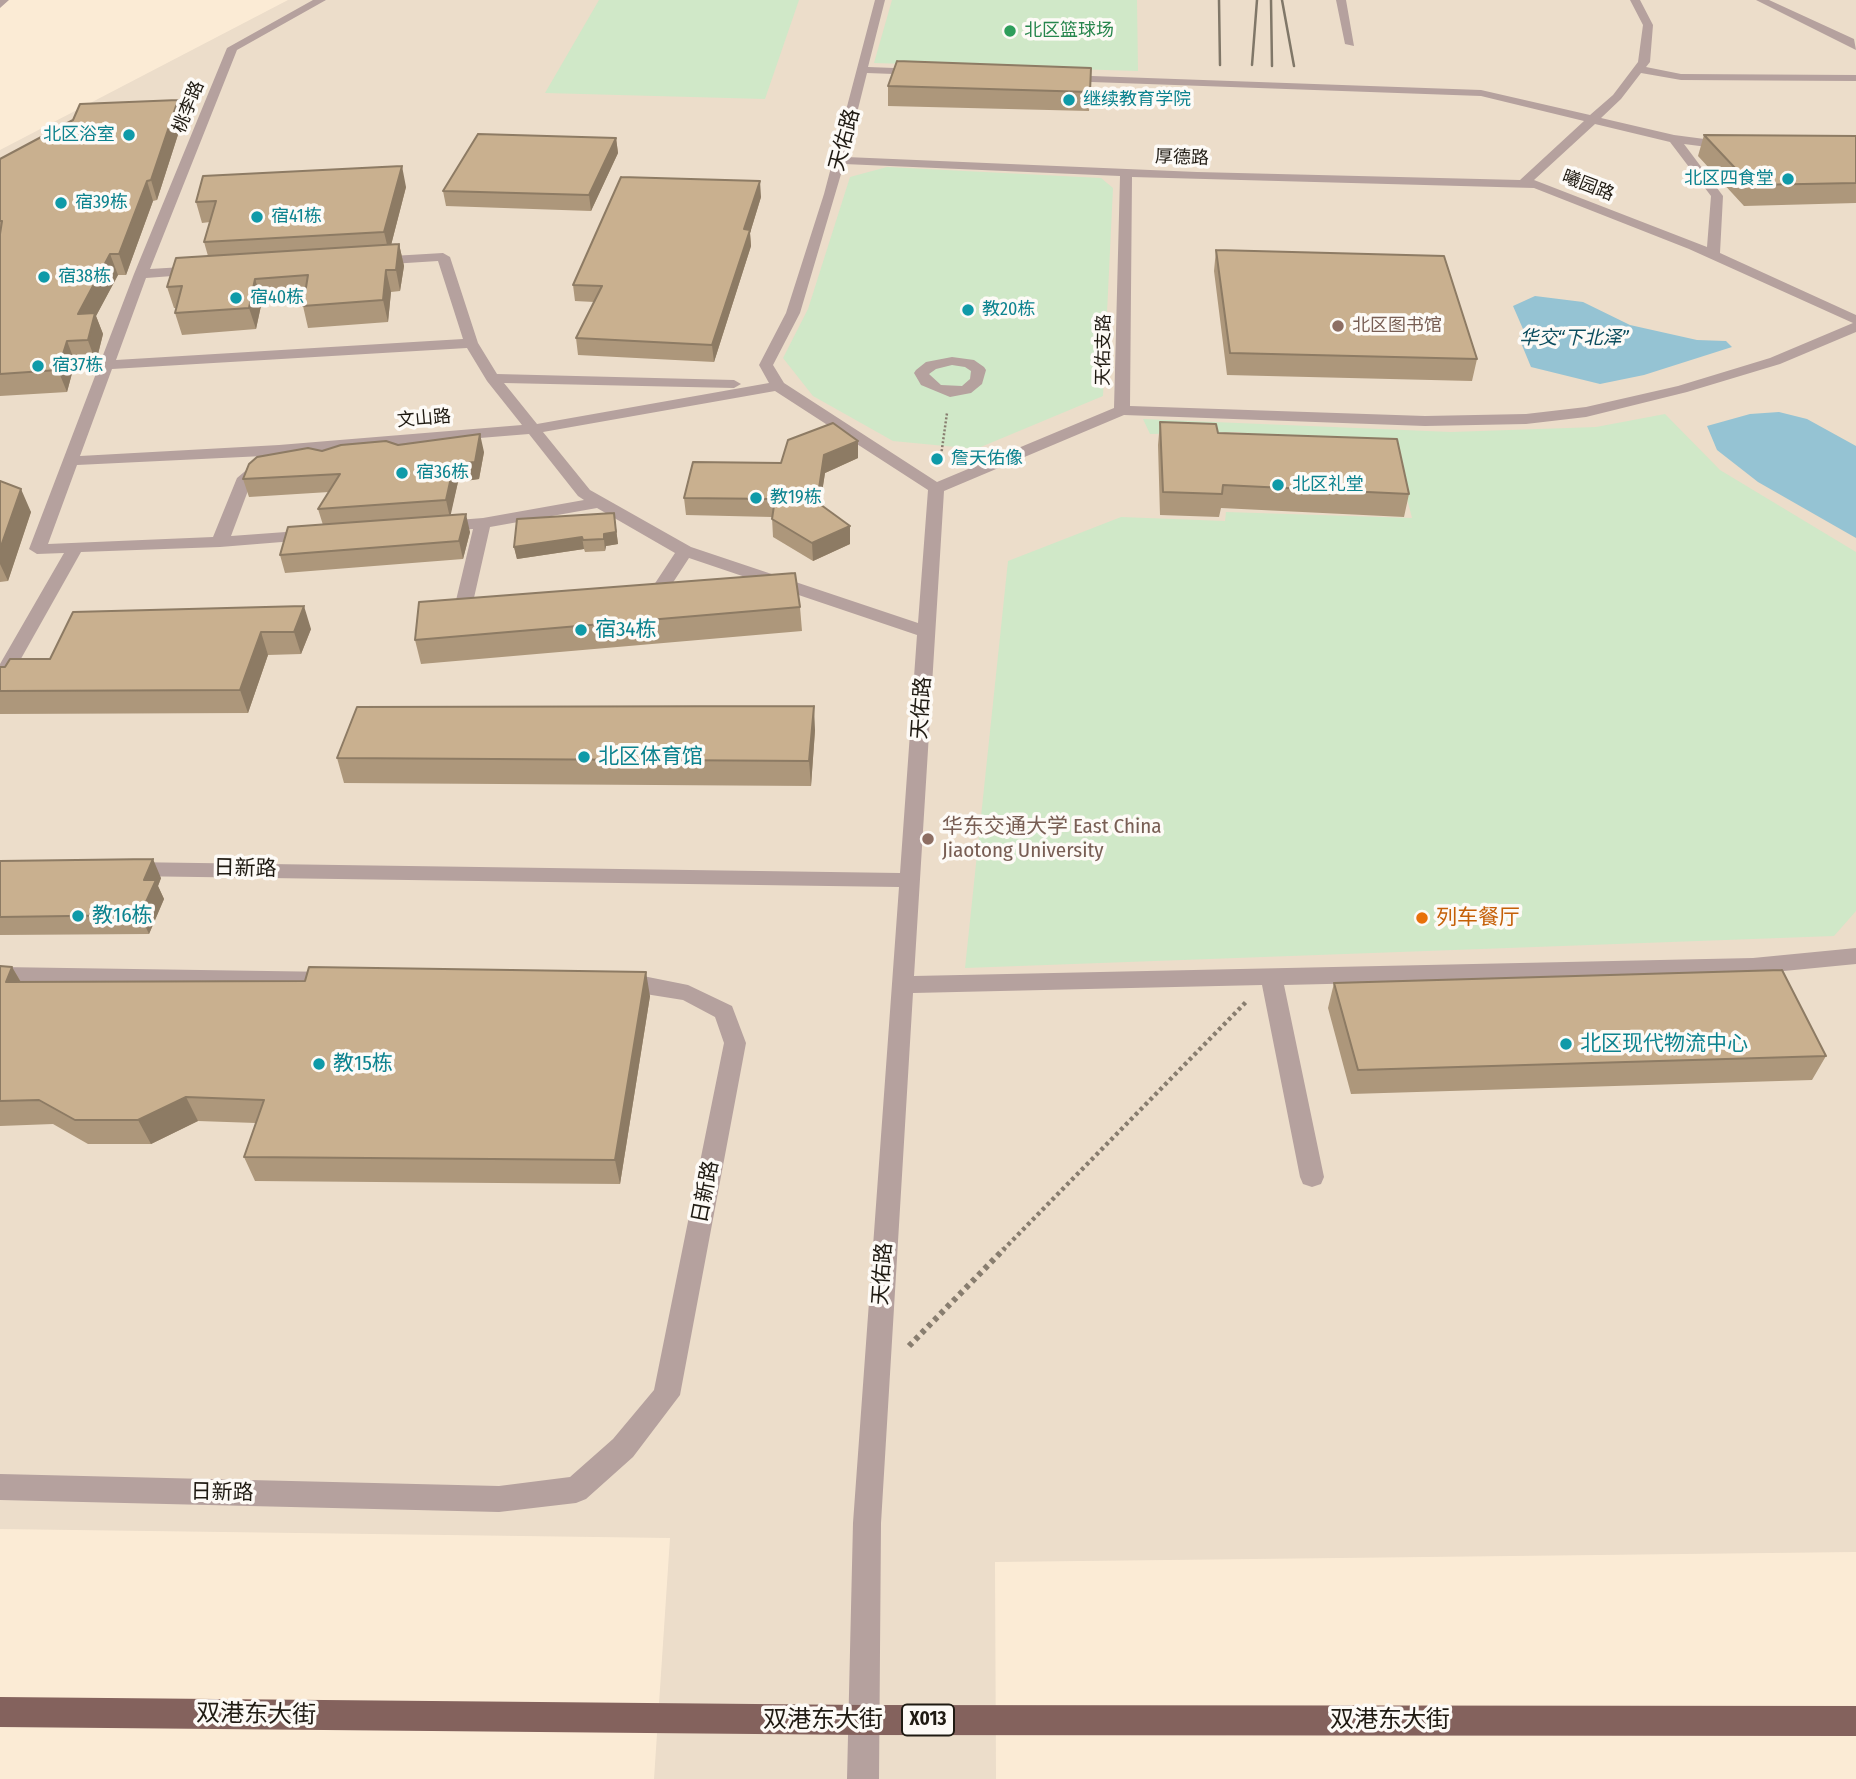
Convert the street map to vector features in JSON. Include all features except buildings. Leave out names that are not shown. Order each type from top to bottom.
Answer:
[{"type":"main road","name":"双港东大街","points":[[0,1712],[863,1720],[1856,1721]]},
{"type":"street","points":[[0,5],[4,0]]},
{"type":"street","name":"桃李路","points":[[76,547],[37,549],[141,274],[232,48],[321,0]]},
{"type":"street","name":"天佑路","points":[[778,386],[766,365],[793,313],[839,160],[880,0]]},
{"type":"street","points":[[1341,0],[1350,44]]},
{"type":"street","name":"曦园路","points":[[1523,184],[1617,97],[1644,62],[1648,25],[1635,0]]},
{"type":"street","points":[[1761,0],[1850,41],[1856,47]]},
{"type":"street","points":[[1638,69],[1681,77],[1856,78]]},
{"type":"street","points":[[863,70],[932,73]]},
{"type":"street","points":[[1055,77],[1481,93],[1674,139],[1717,146],[1745,146]]},
{"type":"street","points":[[1674,139],[1717,196],[1713,255]]},
{"type":"street","name":"厚德路","points":[[839,160],[1126,173],[1523,184]]},
{"type":"street","name":"天佑支路","points":[[936,488],[1122,410],[1126,173]]},
{"type":"street","name":"曦园路","points":[[1523,184],[1536,184],[1713,255],[1856,320]]},
{"type":"street","points":[[361,261],[443,257],[471,343],[492,378],[584,493],[684,551],[927,632]]},
{"type":"street","points":[[141,274],[210,270]]},
{"type":"street","points":[[1122,410],[1425,421],[1526,419],[1586,412],[1682,389],[1775,362],[1856,327]]},
{"type":"street","points":[[107,365],[471,343]]},
{"type":"street","points":[[492,378],[778,386],[936,488]]},
{"type":"street","name":"文山路","points":[[70,461],[279,450],[532,429],[778,386]]},
{"type":"street","points":[[220,542],[245,478],[279,450]]},
{"type":"street","name":"天佑路","points":[[863,1779],[867,1523],[936,488]]},
{"type":"street","points":[[428,527],[483,523],[601,502]]},
{"type":"street","points":[[483,523],[461,617],[488,614]]},
{"type":"street","points":[[0,680],[76,547],[220,542],[331,534]]},
{"type":"street","points":[[679,596],[646,601],[684,551]]},
{"type":"street","points":[[732,587],[771,580]]},
{"type":"street","name":"日新路","points":[[111,869],[910,880]]},
{"type":"street","points":[[902,985],[1753,966],[1856,956]]},
{"type":"street","points":[[0,975],[365,981]]},
{"type":"street","points":[[1271,977],[1312,1177]]},
{"type":"street","name":"日新路","points":[[0,1487],[499,1499],[576,1490],[623,1448],[666,1395],[735,1043],[724,1012],[688,993],[643,984],[602,983]]},
{"type":"path","points":[[936,488],[950,392]]},
{"type":"path","points":[[877,1378],[1271,977]]},
{"type":"shaded area","name":"华东交通大学 East China Jiaotong University","points":[[288,0],[1856,0],[1856,1552],[995,1562],[996,1779],[654,1779],[670,1538],[0,1529],[0,150]]},
{"type":"green space","points":[[599,0],[799,0],[765,99],[545,93]]},
{"type":"green space","name":"北区篮球场","points":[[892,0],[1137,0],[1138,71],[874,63]]},
{"type":"green space","points":[[887,167],[1101,178],[1113,188],[1103,396],[976,449],[893,441],[813,396],[783,358],[808,309],[850,177]]},
{"type":"green space","points":[[1665,414],[1720,470],[1856,552],[1856,911],[1834,936],[965,968],[1008,561],[1121,517],[1225,521],[1226,512],[1412,518],[1397,459],[1238,451],[1240,432],[1150,434],[1143,419],[1451,432],[1596,427]]},
{"type":"water","name":"华交“下北泽”","points":[[1535,296],[1583,302],[1630,325],[1697,340],[1726,341],[1732,347],[1644,375],[1600,384],[1531,367],[1519,338],[1523,329],[1513,306]]},
{"type":"water","points":[[1779,412],[1807,419],[1856,446],[1856,538],[1758,482],[1717,450],[1707,426],[1750,414]]},
{"type":"railway","points":[[1219,0],[1220,65]]},
{"type":"railway","points":[[1252,65],[1257,0]]},
{"type":"railway","points":[[1271,0],[1272,66]]},
{"type":"railway","points":[[1282,0],[1294,66]]},
{"type":"place","name":"北区篮球场","points":[[1010,31]]},
{"type":"place","name":"继续教育学院","points":[[1069,100]]},
{"type":"place","name":"北区浴室","points":[[129,135]]},
{"type":"place","name":"北区四食堂","points":[[1788,179]]},
{"type":"place","name":"宿39栋","points":[[61,203]]},
{"type":"place","name":"宿41栋","points":[[257,217]]},
{"type":"place","name":"宿38栋","points":[[44,277]]},
{"type":"place","name":"宿40栋","points":[[236,298]]},
{"type":"place","name":"教20栋","points":[[968,310]]},
{"type":"place","name":"北区图书馆","points":[[1338,326]]},
{"type":"place","name":"宿37栋","points":[[38,366]]},
{"type":"place","name":"詹天佑像","points":[[937,459]]},
{"type":"place","name":"宿36栋","points":[[402,473]]},
{"type":"place","name":"北区礼堂","points":[[1278,485]]},
{"type":"place","name":"教19栋","points":[[756,498]]},
{"type":"place","name":"宿34栋","points":[[581,630]]},
{"type":"place","name":"北区体育馆","points":[[584,757]]},
{"type":"place","name":"华东交通大学 East China Jiaotong University","points":[[928,839]]},
{"type":"place","name":"教16栋","points":[[78,916]]},
{"type":"place","name":"列车餐厅","points":[[1422,918]]},
{"type":"place","name":"北区现代物流中心","points":[[1566,1044]]},
{"type":"place","name":"教15栋","points":[[319,1064]]}]
